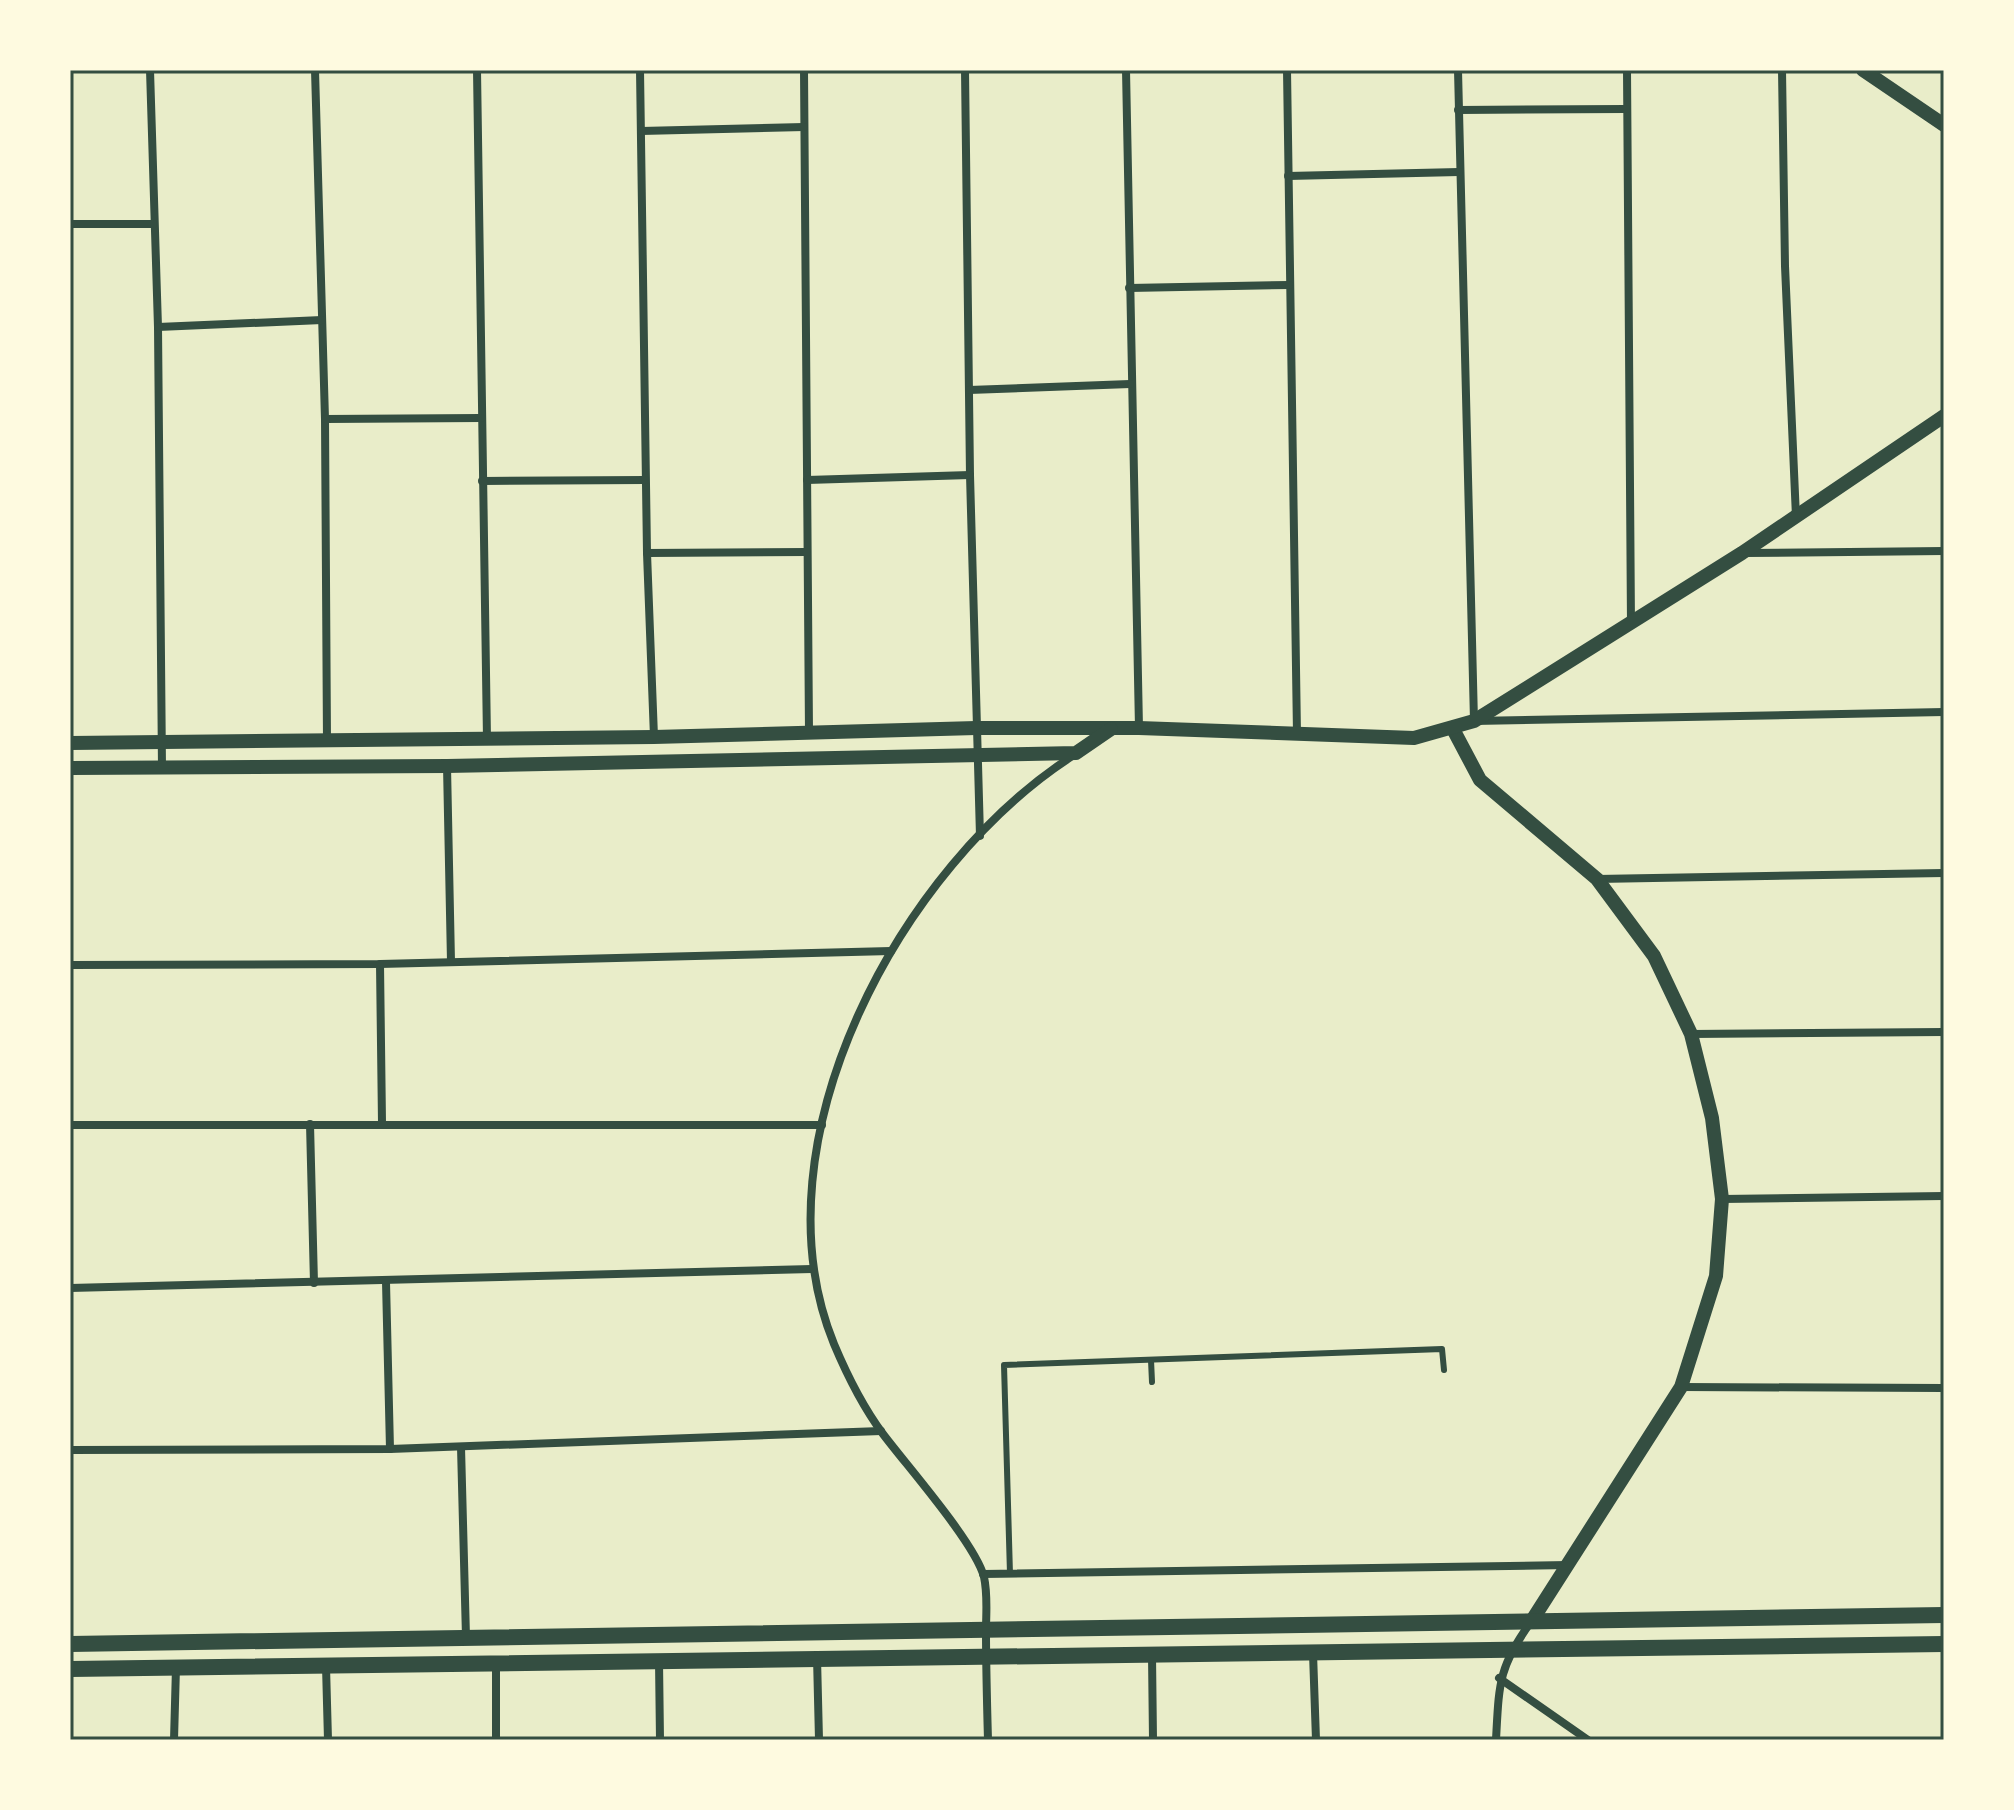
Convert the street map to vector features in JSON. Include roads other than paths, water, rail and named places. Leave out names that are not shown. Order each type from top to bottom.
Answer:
[{"type":"main road","points":[[70,1644],[1944,1615]]},
{"type":"main road","points":[[70,1669],[1944,1644]]},
{"type":"street","points":[[150,70],[158,327],[162,768]]},
{"type":"street","points":[[315,70],[325,419],[327,741]]},
{"type":"street","points":[[477,70],[487,739]]},
{"type":"street","points":[[640,70],[645,480],[654,737]]},
{"type":"street","points":[[804,70],[809,732]]},
{"type":"street","points":[[965,70],[970,475],[980,836]]},
{"type":"street","points":[[1126,70],[1139,728]]},
{"type":"street","points":[[1287,70],[1297,734]]},
{"type":"street","points":[[1458,70],[1474,721]]},
{"type":"street","points":[[1627,70],[1631,625]]},
{"type":"street","points":[[1782,70],[1785,266],[1796,518]]},
{"type":"street","points":[[1863,70],[1944,125]]},
{"type":"street","points":[[1458,110],[1626,109]]},
{"type":"street","points":[[641,131],[804,127]]},
{"type":"street","points":[[1288,176],[1459,172]]},
{"type":"street","points":[[70,224],[153,224]]},
{"type":"street","points":[[1129,288],[1289,285]]},
{"type":"street","points":[[158,327],[322,320]]},
{"type":"street","points":[[969,390],[1130,384]]},
{"type":"street","points":[[70,743],[654,737],[976,728],[1139,728],[1414,738],[1474,721],[1631,625],[1796,518],[1944,416]]},
{"type":"street","points":[[325,419],[481,418]]},
{"type":"street","points":[[807,480],[970,475]]},
{"type":"street","points":[[482,481],[645,480]]},
{"type":"street","points":[[1742,553],[1944,551]]},
{"type":"street","points":[[647,553],[807,552]]},
{"type":"street","points":[[1474,721],[1944,712]]},
{"type":"street","points":[[988,1740],[983,1574],[956,1531],[881,1431],[851,1381],[833,1341],[812,1269],[814,1185],[833,1071],[891,951],[931,894],[980,836],[1044,774],[1111,729]]},
{"type":"street","points":[[1453,729],[1480,780],[1597,879],[1654,956],[1691,1034],[1712,1118],[1722,1199],[1716,1276],[1681,1387],[1511,1649],[1499,1678],[1496,1740]]},
{"type":"street","points":[[70,768],[447,766],[1076,753]]},
{"type":"street","points":[[447,766],[451,962]]},
{"type":"street","points":[[1597,879],[1944,873]]},
{"type":"street","points":[[70,965],[380,964],[891,951]]},
{"type":"street","points":[[380,964],[382,1123]]},
{"type":"street","points":[[1691,1034],[1944,1032]]},
{"type":"street","points":[[310,1124],[314,1283]]},
{"type":"street","points":[[70,1125],[822,1125]]},
{"type":"street","points":[[1722,1199],[1944,1196]]},
{"type":"street","points":[[70,1288],[812,1269]]},
{"type":"street","points":[[386,1282],[390,1449]]},
{"type":"street","points":[[1681,1387],[1944,1388]]},
{"type":"street","points":[[70,1450],[390,1449],[881,1431]]},
{"type":"street","points":[[461,1447],[466,1637]]},
{"type":"street","points":[[983,1574],[1568,1565]]},
{"type":"street","points":[[1313,1653],[1316,1740]]},
{"type":"street","points":[[1152,1655],[1153,1740]]},
{"type":"street","points":[[817,1657],[819,1740]]},
{"type":"street","points":[[659,1659],[660,1740]]},
{"type":"street","points":[[496,1661],[496,1740]]},
{"type":"street","points":[[326,1666],[328,1740]]},
{"type":"street","points":[[174,1740],[176,1667]]},
{"type":"street","points":[[1499,1678],[1588,1740]]},
{"type":"lane","points":[[1010,1574],[1004,1365],[1442,1349],[1444,1370]]},
{"type":"lane","points":[[1151,1360],[1152,1382]]}]
